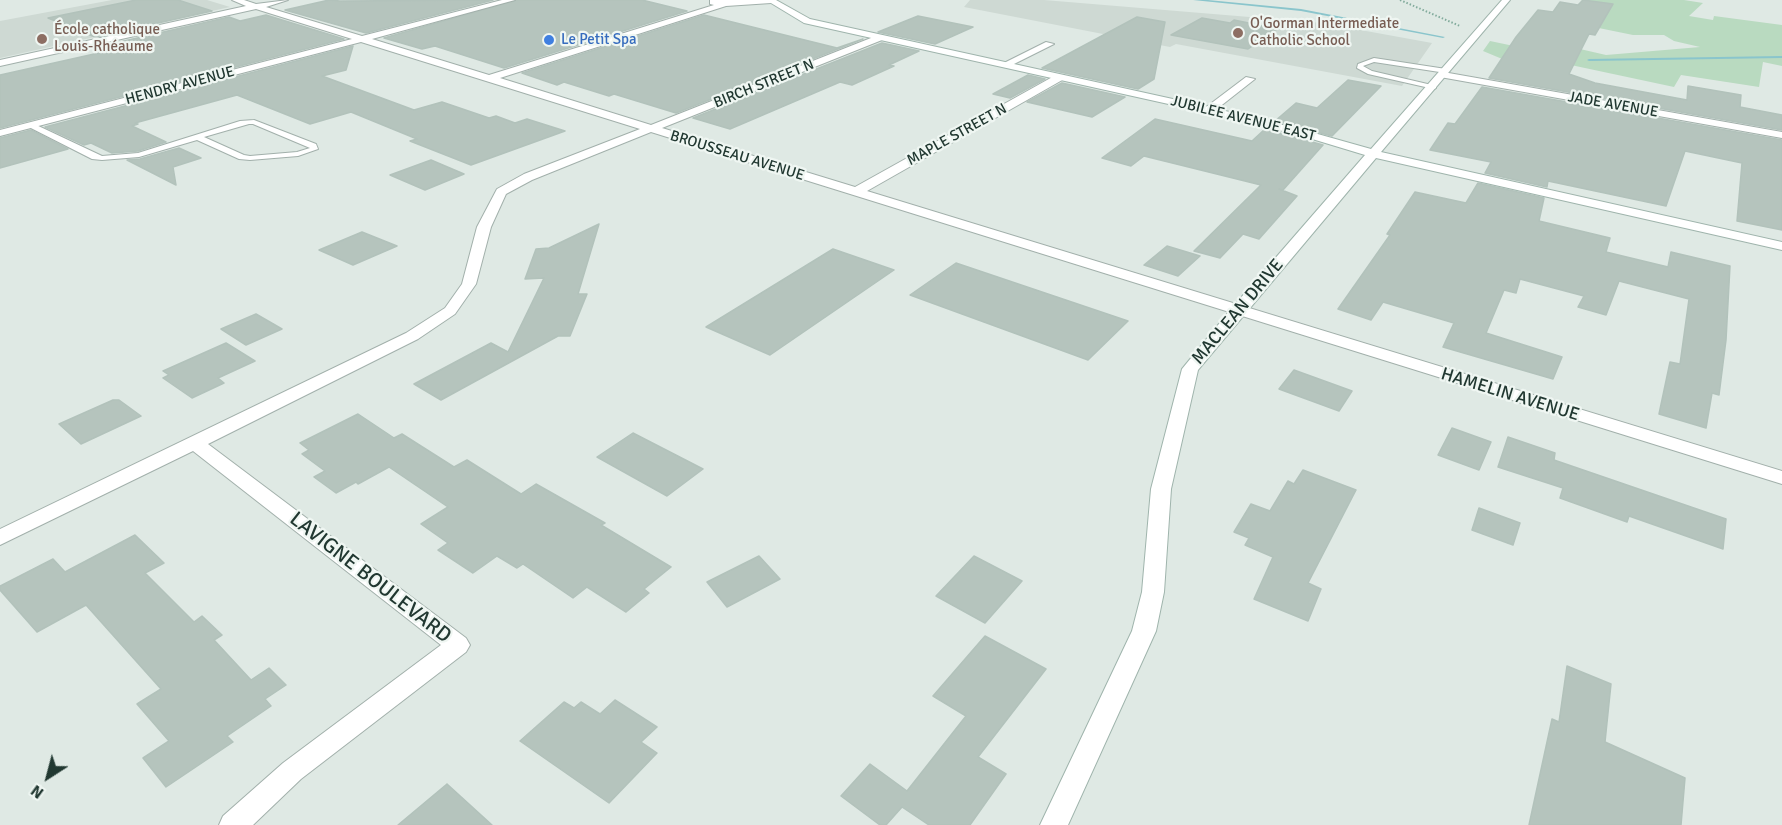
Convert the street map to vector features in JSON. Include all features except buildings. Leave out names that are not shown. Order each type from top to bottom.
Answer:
[{"type":"street","name":"BROUSSEAU AVENUE","points":[[236,0],[1237,311]]},
{"type":"street","points":[[0,63],[284,0]]},
{"type":"street","name":"HENDRY AVENUE","points":[[0,133],[511,0]]},
{"type":"street","name":"JUBILEE AVENUE EAST","points":[[705,0],[724,4],[770,1],[807,21],[1209,110],[1374,154],[1782,246]]},
{"type":"street","name":"MACLEAN DRIVE","points":[[1054,825],[1144,631],[1153,592],[1161,489],[1190,369],[1237,311],[1434,87],[1506,0]]},
{"type":"street","points":[[487,79],[724,4]]},
{"type":"street","name":"BIRCH STREET N","points":[[650,129],[879,38]]},
{"type":"street","points":[[1005,65],[1049,44]]},
{"type":"street","name":"JADE AVENUE","points":[[1445,73],[1782,135]]},
{"type":"street","name":"MAPLE STREET N","points":[[854,192],[1060,77]]},
{"type":"street","points":[[1209,110],[1250,80]]},
{"type":"street","points":[[0,538],[196,444],[412,336],[450,311],[469,284],[484,227],[501,192],[528,177],[650,129]]},
{"type":"street","name":"HAMELIN AVENUE","points":[[1237,311],[1782,478]]},
{"type":"street","name":"LAVIGNE BOULEVARD","points":[[196,444],[458,645],[292,771],[233,825]]},
{"type":"lane","points":[[1434,87],[1370,73],[1360,68],[1360,65],[1374,60],[1445,73]]},
{"type":"lane","points":[[29,125],[94,157],[102,158],[139,155],[197,138],[254,122],[313,146],[314,149],[298,154],[250,158],[197,138]]},
{"type":"path","points":[[1400,0],[1477,35]]},
{"type":"shaded area","name":"École catholique Louis-Rhéaume","points":[[112,0],[207,0],[230,7],[0,58],[0,21]]},
{"type":"shaded area","name":"O'Gorman Intermediate Catholic School","points":[[970,0],[1044,0],[1322,23],[1432,43],[1402,86],[1176,44],[1170,47],[964,7]]},
{"type":"green space","points":[[1580,0],[1684,0],[1703,3],[1689,16],[1713,20],[1714,16],[1782,25],[1782,66],[1763,62],[1759,87],[1681,75],[1674,87],[1524,55],[1507,61],[1483,51],[1490,41],[1552,54],[1567,46],[1606,55],[1700,47],[1674,41],[1664,35],[1633,35],[1584,25],[1604,5]]},
{"type":"waterway","points":[[1195,0],[1301,10],[1443,37]]},
{"type":"waterway","points":[[1589,60],[1782,57]]},
{"type":"place","name":"O'Gorman Intermediate Catholic School","points":[[1238,33]]},
{"type":"place","name":"École catholique Louis-Rhéaume","points":[[42,39]]},
{"type":"place","name":"Le Petit Spa","points":[[549,40]]}]
